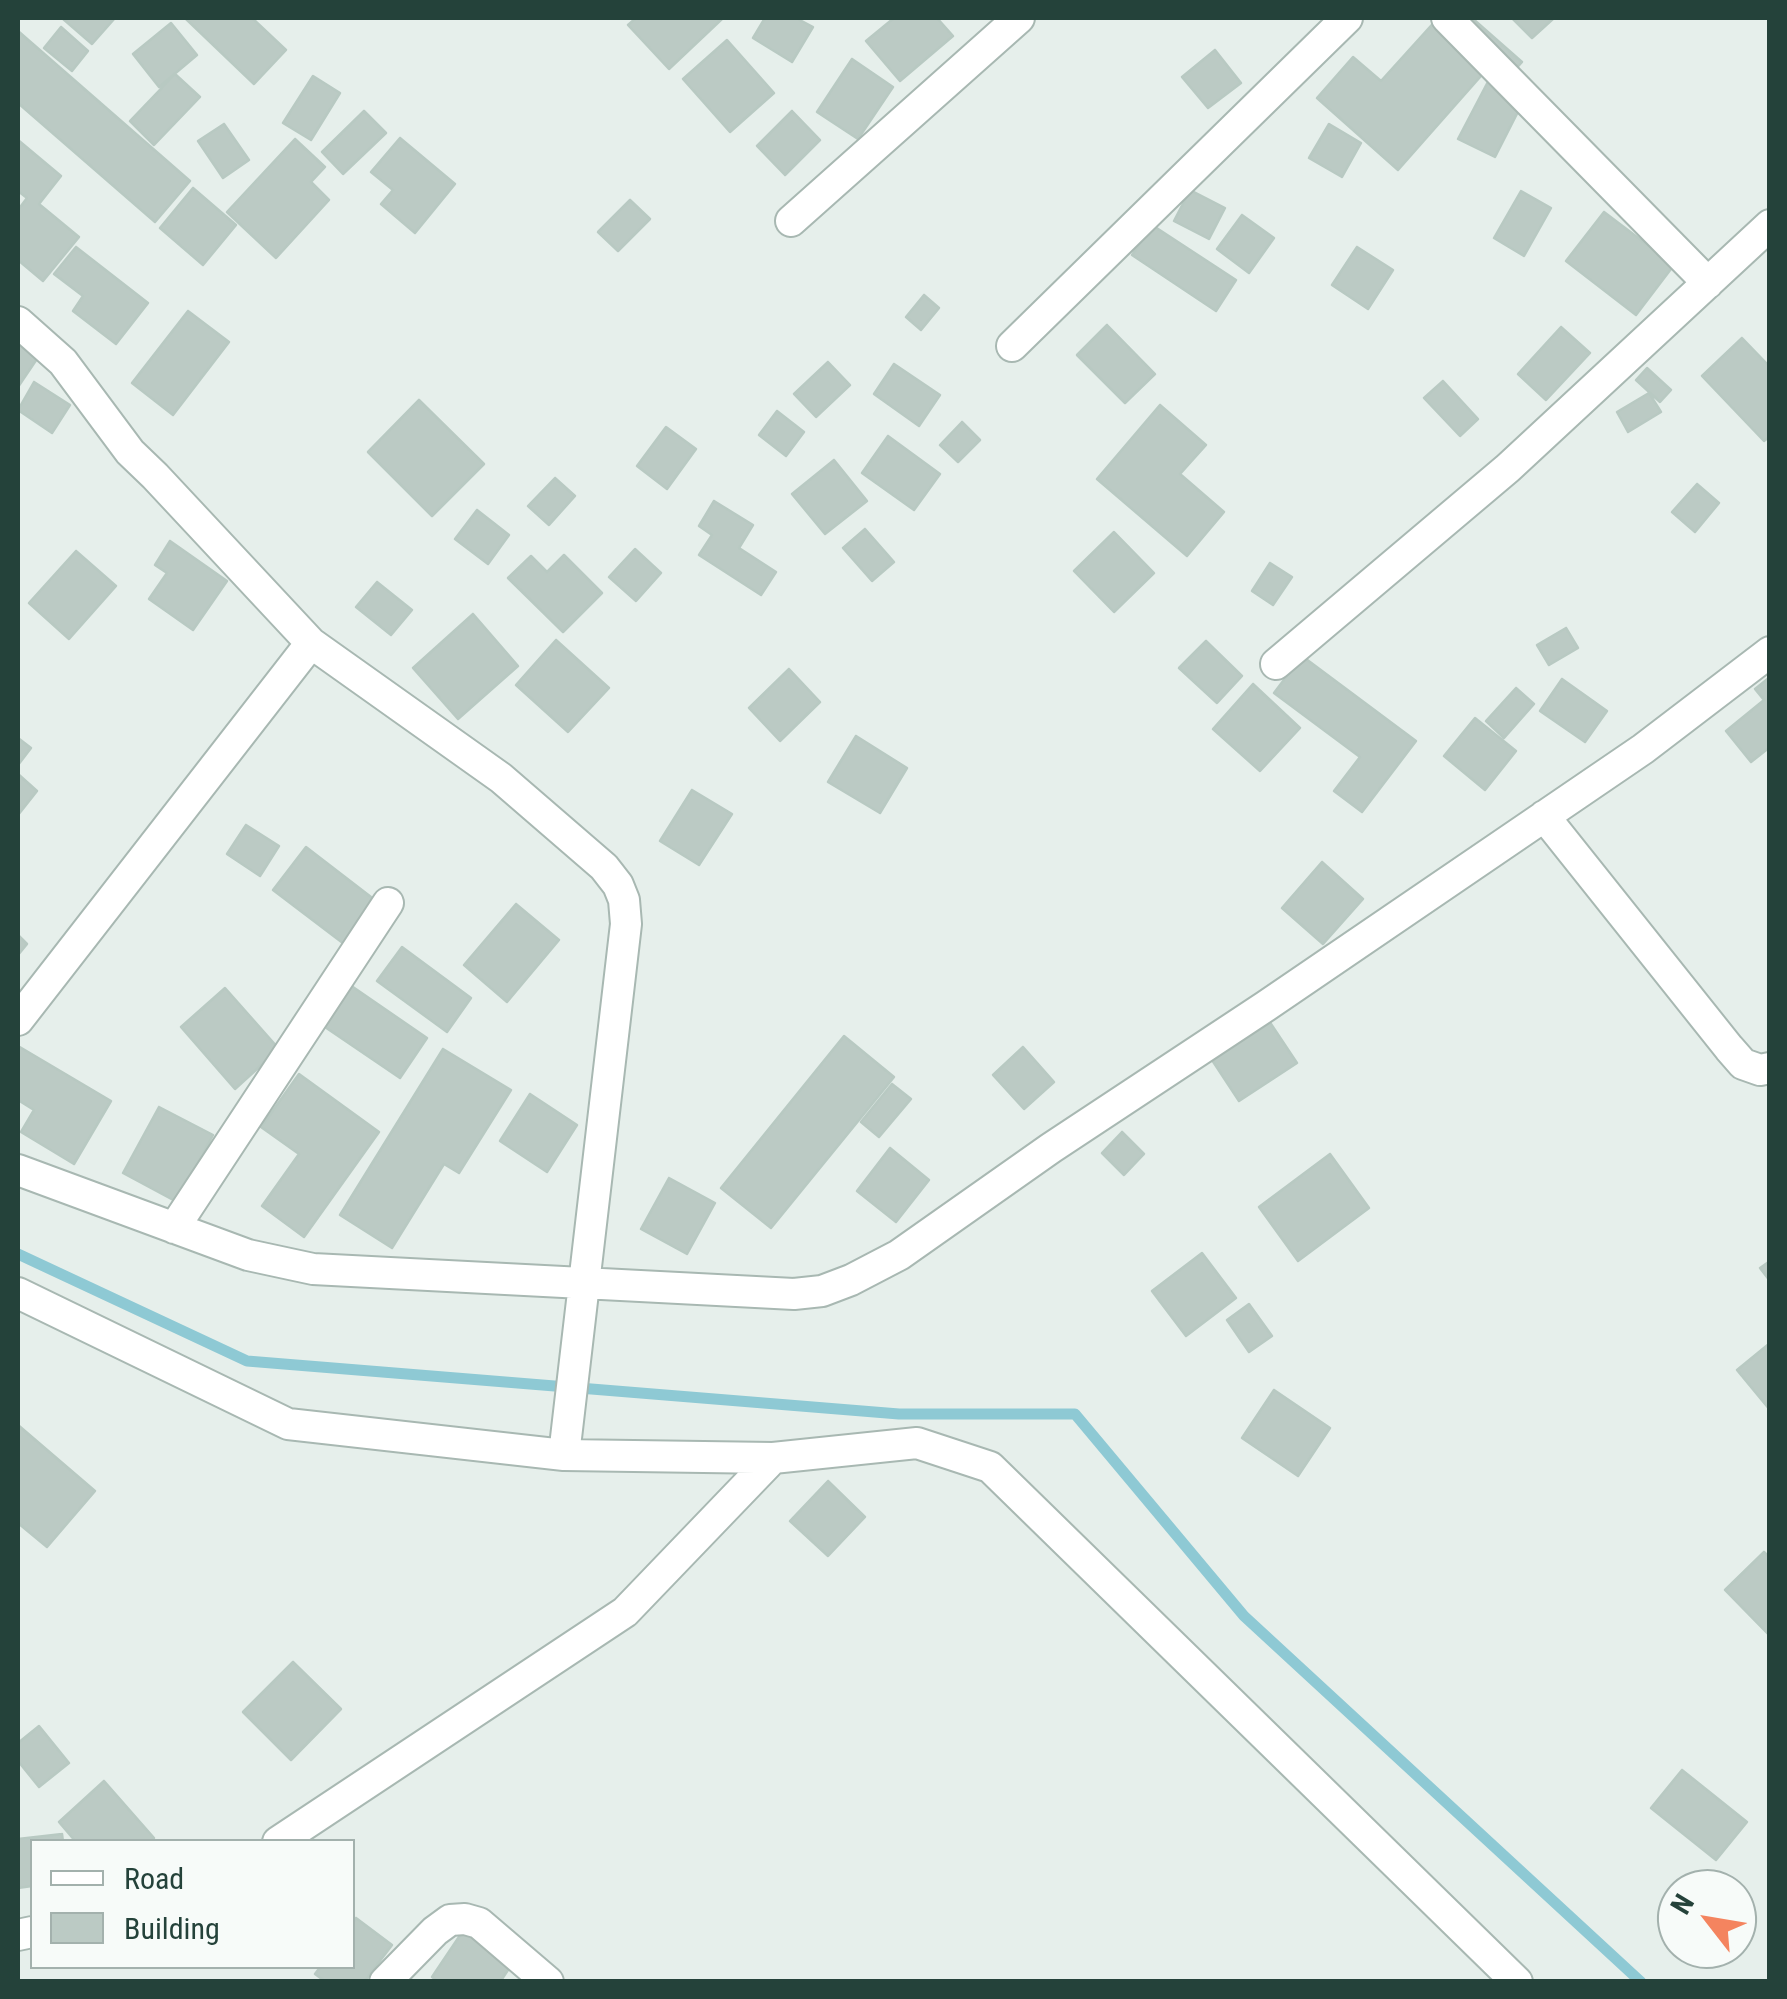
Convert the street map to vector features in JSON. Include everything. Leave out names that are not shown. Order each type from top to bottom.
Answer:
[{"type":"street","points":[[791,221],[1019,18]]},
{"type":"street","points":[[1012,346],[1348,18]]},
{"type":"street","points":[[1447,18],[1708,284]]},
{"type":"street","points":[[1276,664],[1508,468],[1770,225]]},
{"type":"street","points":[[18,322],[64,362],[130,452],[311,644],[501,778],[604,867],[618,884],[626,924],[564,1455]]},
{"type":"street","points":[[18,1020],[311,644]]},
{"type":"street","points":[[18,1170],[248,1255],[314,1269],[794,1294],[822,1291],[899,1255],[1050,1148],[1643,749],[1770,652]]},
{"type":"street","points":[[1544,816],[1728,1048],[1743,1064],[1760,1070],[1770,1068]]},
{"type":"street","points":[[174,1228],[388,903]]},
{"type":"street","points":[[18,1293],[288,1424],[564,1455],[773,1458],[917,1444],[990,1468],[1517,1982]]},
{"type":"street","points":[[283,1839],[625,1612],[773,1458]]},
{"type":"street","points":[[385,1982],[434,1931],[450,1920],[465,1919],[479,1923],[548,1982]]},
{"type":"building","points":[[62,18],[115,18],[92,44]]},
{"type":"building","points":[[185,18],[252,18],[286,50],[254,84]]},
{"type":"building","points":[[636,18],[723,18],[669,69],[628,25]]},
{"type":"building","points":[[765,18],[796,18],[813,27],[792,62],[753,38]]},
{"type":"building","points":[[894,18],[937,18],[953,36],[900,81],[866,41]]},
{"type":"building","points":[[1438,18],[1472,18],[1522,62],[1504,82],[1488,68],[1398,170],[1317,98],[1353,57],[1381,81]]},
{"type":"building","points":[[1512,18],[1554,18],[1532,38]]},
{"type":"building","points":[[171,23],[197,55],[159,87],[133,54]]},
{"type":"building","points":[[61,27],[88,51],[72,71],[44,48]]},
{"type":"building","points":[[18,31],[190,181],[155,222],[18,103]]},
{"type":"building","points":[[727,40],[774,93],[730,132],[683,79]]},
{"type":"building","points":[[1215,50],[1241,83],[1208,108],[1182,77]]},
{"type":"building","points":[[852,59],[893,87],[858,139],[817,112]]},
{"type":"building","points":[[175,74],[200,97],[154,145],[130,121]]},
{"type":"building","points":[[313,76],[340,93],[311,140],[283,123]]},
{"type":"building","points":[[1491,76],[1527,94],[1495,157],[1458,139]]},
{"type":"building","points":[[364,111],[386,133],[343,174],[322,152]]},
{"type":"building","points":[[792,111],[820,140],[785,175],[757,146]]},
{"type":"building","points":[[224,124],[249,160],[223,178],[198,141]]},
{"type":"building","points":[[1329,124],[1361,143],[1342,177],[1309,158]]},
{"type":"building","points":[[400,138],[455,184],[415,233],[381,204],[393,190],[371,172]]},
{"type":"building","points":[[295,139],[325,167],[311,182],[329,200],[276,258],[227,212]]},
{"type":"building","points":[[18,140],[61,176],[39,204],[79,237],[43,281],[18,260],[18,210],[27,198],[18,191]]},
{"type":"building","points":[[193,188],[236,225],[203,265],[160,228]]},
{"type":"building","points":[[1190,190],[1225,208],[1209,239],[1174,221]]},
{"type":"building","points":[[1521,191],[1551,208],[1524,256],[1494,238]]},
{"type":"building","points":[[630,200],[650,219],[618,251],[598,232]]},
{"type":"building","points":[[1604,212],[1674,265],[1636,315],[1566,261]]},
{"type":"building","points":[[1242,215],[1274,238],[1249,273],[1217,249]]},
{"type":"building","points":[[1152,225],[1236,280],[1216,311],[1132,255]]},
{"type":"building","points":[[76,247],[148,303],[116,344],[73,311],[83,296],[54,274]]},
{"type":"building","points":[[1357,247],[1393,270],[1368,309],[1332,285]]},
{"type":"building","points":[[924,295],[939,308],[921,330],[906,317]]},
{"type":"building","points":[[188,311],[229,342],[173,415],[132,383]]},
{"type":"building","points":[[18,324],[47,344],[18,387]]},
{"type":"building","points":[[1107,325],[1155,374],[1125,403],[1077,355]]},
{"type":"building","points":[[1561,327],[1590,353],[1546,400],[1518,374]]},
{"type":"building","points":[[1742,338],[1770,367],[1770,436],[1764,441],[1702,376]]},
{"type":"building","points":[[828,362],[850,385],[816,417],[794,394]]},
{"type":"building","points":[[894,364],[940,395],[919,426],[874,394]]},
{"type":"building","points":[[1647,368],[1671,390],[1660,402],[1636,380]]},
{"type":"building","points":[[1443,381],[1478,419],[1460,436],[1424,398]]},
{"type":"building","points":[[34,382],[70,405],[52,433],[18,410]]},
{"type":"building","points":[[1649,393],[1661,412],[1628,432],[1617,412]]},
{"type":"building","points":[[419,400],[484,464],[432,516],[368,452]]},
{"type":"building","points":[[1160,405],[1206,445],[1180,474],[1224,512],[1187,556],[1097,479]]},
{"type":"building","points":[[777,411],[804,432],[786,456],[759,435]]},
{"type":"building","points":[[962,422],[980,440],[958,462],[940,445]]},
{"type":"building","points":[[666,427],[696,449],[667,489],[637,466]]},
{"type":"building","points":[[888,436],[940,474],[914,510],[862,473]]},
{"type":"building","points":[[834,460],[867,501],[825,534],[792,494]]},
{"type":"building","points":[[555,478],[575,496],[549,525],[528,506]]},
{"type":"building","points":[[1697,484],[1719,503],[1695,532],[1672,512]]},
{"type":"building","points":[[714,501],[753,525],[739,548],[776,572],[761,595],[699,555],[712,535],[699,526]]},
{"type":"building","points":[[477,510],[509,535],[488,564],[455,539]]},
{"type":"building","points":[[865,529],[894,562],[872,581],[843,548]]},
{"type":"building","points":[[1114,532],[1154,573],[1114,612],[1074,571]]},
{"type":"building","points":[[170,541],[227,581],[193,630],[149,599],[167,573],[155,565]]},
{"type":"building","points":[[635,549],[661,573],[636,601],[609,577]]},
{"type":"building","points":[[76,551],[116,586],[69,639],[29,603]]},
{"type":"building","points":[[564,555],[602,593],[563,632],[508,578],[531,556],[547,572]]},
{"type":"building","points":[[1270,563],[1292,577],[1273,605],[1252,591]]},
{"type":"building","points":[[377,582],[412,610],[391,635],[356,607]]},
{"type":"building","points":[[473,614],[518,666],[458,719],[413,668]]},
{"type":"building","points":[[1566,628],[1578,648],[1549,665],[1537,645]]},
{"type":"building","points":[[556,640],[609,688],[568,732],[516,685]]},
{"type":"building","points":[[1206,641],[1242,676],[1217,703],[1179,668]]},
{"type":"building","points":[[1302,656],[1416,741],[1362,812],[1334,791],[1360,757],[1274,693]]},
{"type":"building","points":[[789,669],[820,702],[780,741],[749,708]]},
{"type":"building","points":[[1770,677],[1770,747],[1751,762],[1726,731],[1764,700],[1755,689]]},
{"type":"building","points":[[1562,679],[1607,711],[1585,742],[1540,711]]},
{"type":"building","points":[[1253,684],[1300,728],[1260,771],[1213,729]]},
{"type":"building","points":[[1516,688],[1534,704],[1504,738],[1486,721]]},
{"type":"building","points":[[1475,718],[1516,751],[1485,790],[1444,756]]},
{"type":"building","points":[[856,736],[907,768],[880,813],[828,782]]},
{"type":"building","points":[[18,738],[31,748],[18,765]]},
{"type":"building","points":[[18,774],[37,791],[18,815]]},
{"type":"building","points":[[692,790],[732,814],[699,865],[660,841]]},
{"type":"building","points":[[246,825],[279,846],[260,876],[227,854]]},
{"type":"building","points":[[306,847],[384,907],[352,950],[273,890]]},
{"type":"building","points":[[1322,862],[1363,899],[1323,944],[1282,908]]},
{"type":"building","points":[[516,904],[559,940],[507,1002],[464,965]]},
{"type":"building","points":[[18,935],[27,944],[18,955]]},
{"type":"building","points":[[402,947],[471,998],[447,1032],[377,981]]},
{"type":"building","points":[[350,985],[427,1038],[400,1078],[322,1025]]},
{"type":"building","points":[[225,988],[279,1049],[235,1089],[181,1027]]},
{"type":"building","points":[[1269,1021],[1297,1063],[1239,1101],[1212,1060]]},
{"type":"building","points":[[844,1036],[894,1077],[771,1228],[721,1188]]},
{"type":"building","points":[[18,1046],[111,1101],[74,1164],[21,1132],[34,1110],[18,1100]]},
{"type":"building","points":[[1023,1047],[1054,1082],[1024,1109],[993,1075]]},
{"type":"building","points":[[443,1049],[511,1090],[459,1173],[444,1164],[392,1248],[340,1215]]},
{"type":"building","points":[[299,1074],[379,1132],[304,1237],[262,1206],[299,1154],[261,1127]]},
{"type":"building","points":[[892,1084],[911,1099],[879,1137],[861,1122]]},
{"type":"building","points":[[530,1094],[577,1125],[547,1172],[500,1141]]},
{"type":"building","points":[[159,1107],[213,1135],[177,1202],[123,1173]]},
{"type":"building","points":[[1122,1132],[1144,1154],[1124,1175],[1102,1153]]},
{"type":"building","points":[[890,1148],[929,1180],[896,1222],[857,1191]]},
{"type":"building","points":[[1330,1154],[1369,1208],[1298,1261],[1259,1207]]},
{"type":"building","points":[[669,1178],[715,1203],[687,1254],[641,1229]]},
{"type":"building","points":[[1202,1253],[1236,1298],[1186,1336],[1152,1291]]},
{"type":"building","points":[[1770,1261],[1770,1281],[1760,1268]]},
{"type":"building","points":[[1249,1304],[1272,1336],[1249,1352],[1227,1320]]},
{"type":"building","points":[[1770,1343],[1770,1410],[1737,1370]]},
{"type":"building","points":[[1274,1390],[1330,1428],[1298,1476],[1242,1438]]},
{"type":"building","points":[[18,1425],[95,1491],[47,1547],[18,1523]]},
{"type":"building","points":[[828,1481],[865,1517],[828,1556],[790,1521]]},
{"type":"building","points":[[1764,1552],[1770,1558],[1770,1636],[1725,1590]]},
{"type":"building","points":[[293,1662],[341,1709],[291,1760],[243,1712]]},
{"type":"building","points":[[39,1726],[69,1763],[39,1787],[18,1761],[18,1743]]},
{"type":"building","points":[[1682,1770],[1747,1822],[1716,1860],[1651,1808]]},
{"type":"building","points":[[104,1781],[154,1838],[73,1839],[59,1822]]},
{"type":"building","points":[[62,1834],[63,1839],[30,1839],[30,1886],[18,1888],[18,1839]]},
{"type":"building","points":[[355,1919],[392,1945],[364,1982],[326,1982],[315,1974],[319,1969],[355,1969]]},
{"type":"building","points":[[471,1919],[520,1952],[500,1982],[439,1982],[432,1977]]},
{"type":"waterway","points":[[18,1254],[247,1361],[899,1414],[1075,1414],[1244,1616],[1641,1982]]}]
